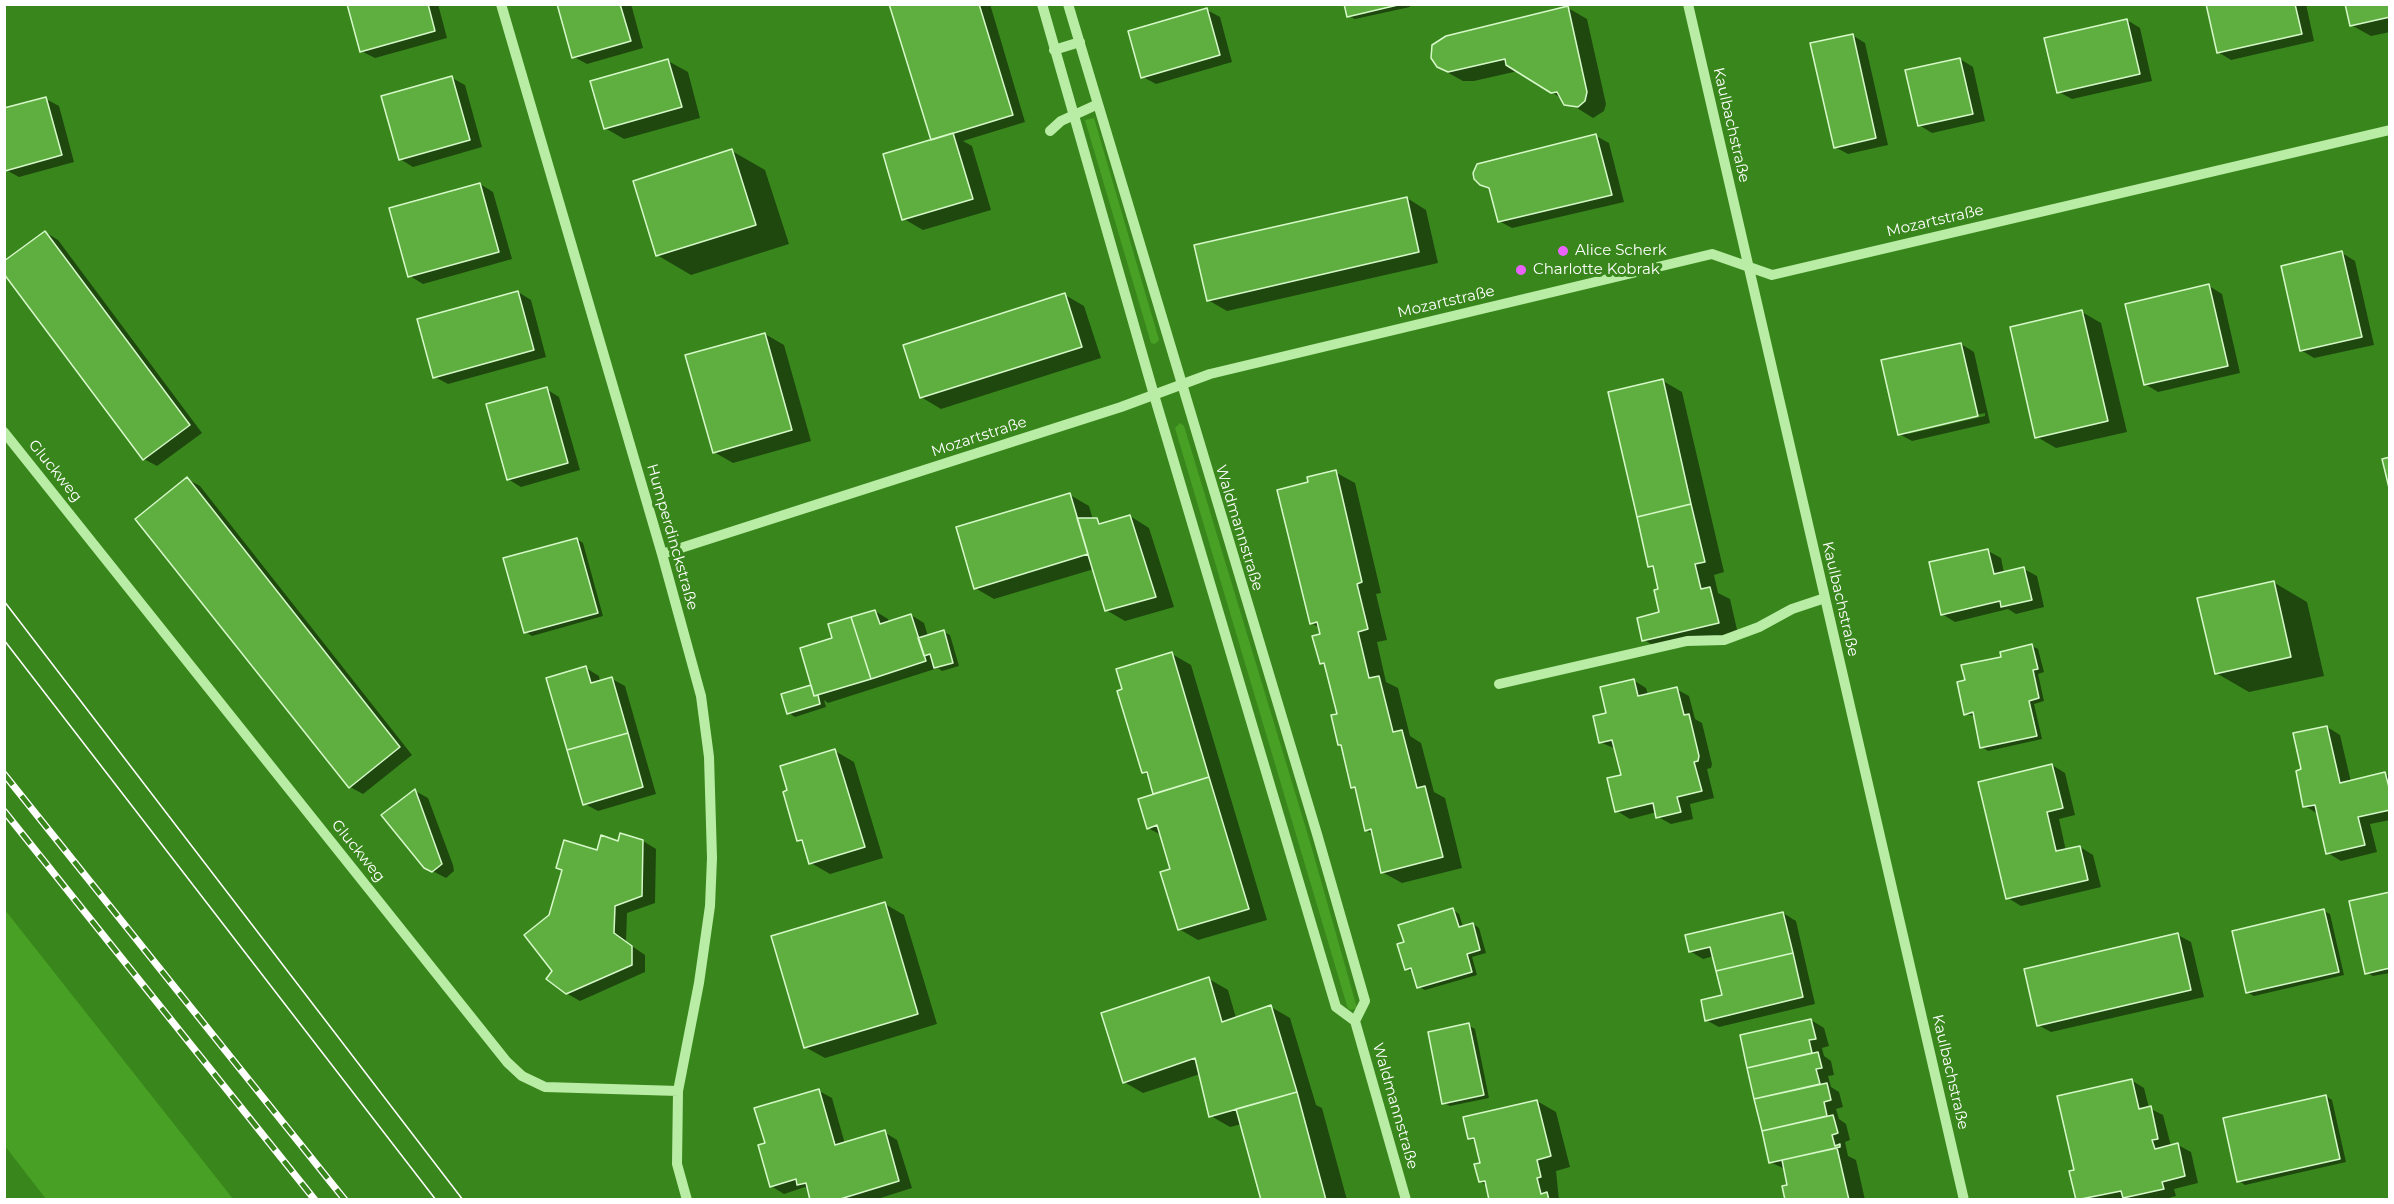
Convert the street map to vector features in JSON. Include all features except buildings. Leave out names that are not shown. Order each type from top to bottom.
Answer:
[{"type":"street","name":"Humperdinckstraße","points":[[501,4],[662,554],[701,696],[712,805],[710,906],[699,983],[678,1091]]},
{"type":"street","name":"Waldmannstraße","points":[[1042,4],[1154,395],[1336,1007],[1355,1021],[1406,1199]]},
{"type":"street","name":"Waldmannstraße","points":[[1068,4],[1180,385],[1311,812],[1365,1001],[1355,1021]]},
{"type":"street","name":"Kaulbachstraße","points":[[1688,4],[1964,1200]]},
{"type":"street","points":[[1054,50],[1080,42]]},
{"type":"street","points":[[1050,131],[1073,115],[1096,105]]},
{"type":"street","name":"Mozartstraße","points":[[662,554],[1154,395],[1221,371],[1712,254],[1772,274],[2390,130]]},
{"type":"street","name":"Gluckweg","points":[[4,432],[507,1062],[522,1076],[545,1087],[678,1091]]},
{"type":"street","points":[[1499,684],[1687,641],[1724,640],[1759,627],[1792,609],[1825,598]]},
{"type":"street","points":[[678,1091],[677,1164],[687,1200]]},
{"type":"green space","points":[[1094,118],[1159,340],[1155,344],[1151,343],[1085,120]]},
{"type":"green space","points":[[1180,423],[1184,426],[1310,842],[1357,1008],[1352,1010],[1348,1009],[1175,428]]},
{"type":"green space","points":[[5,910],[233,1199],[46,1199],[5,1146]]},
{"type":"tram line","points":[[4,601],[463,1200]]},
{"type":"tram line","points":[[4,640],[436,1200]]},
{"type":"railway","points":[[4,774],[345,1200]]},
{"type":"railway","points":[[4,811],[315,1200]]},
{"type":"place","name":"Alice Scherk","points":[[1563,251]]},
{"type":"place","name":"Charlotte Kobrak","points":[[1521,270]]}]
